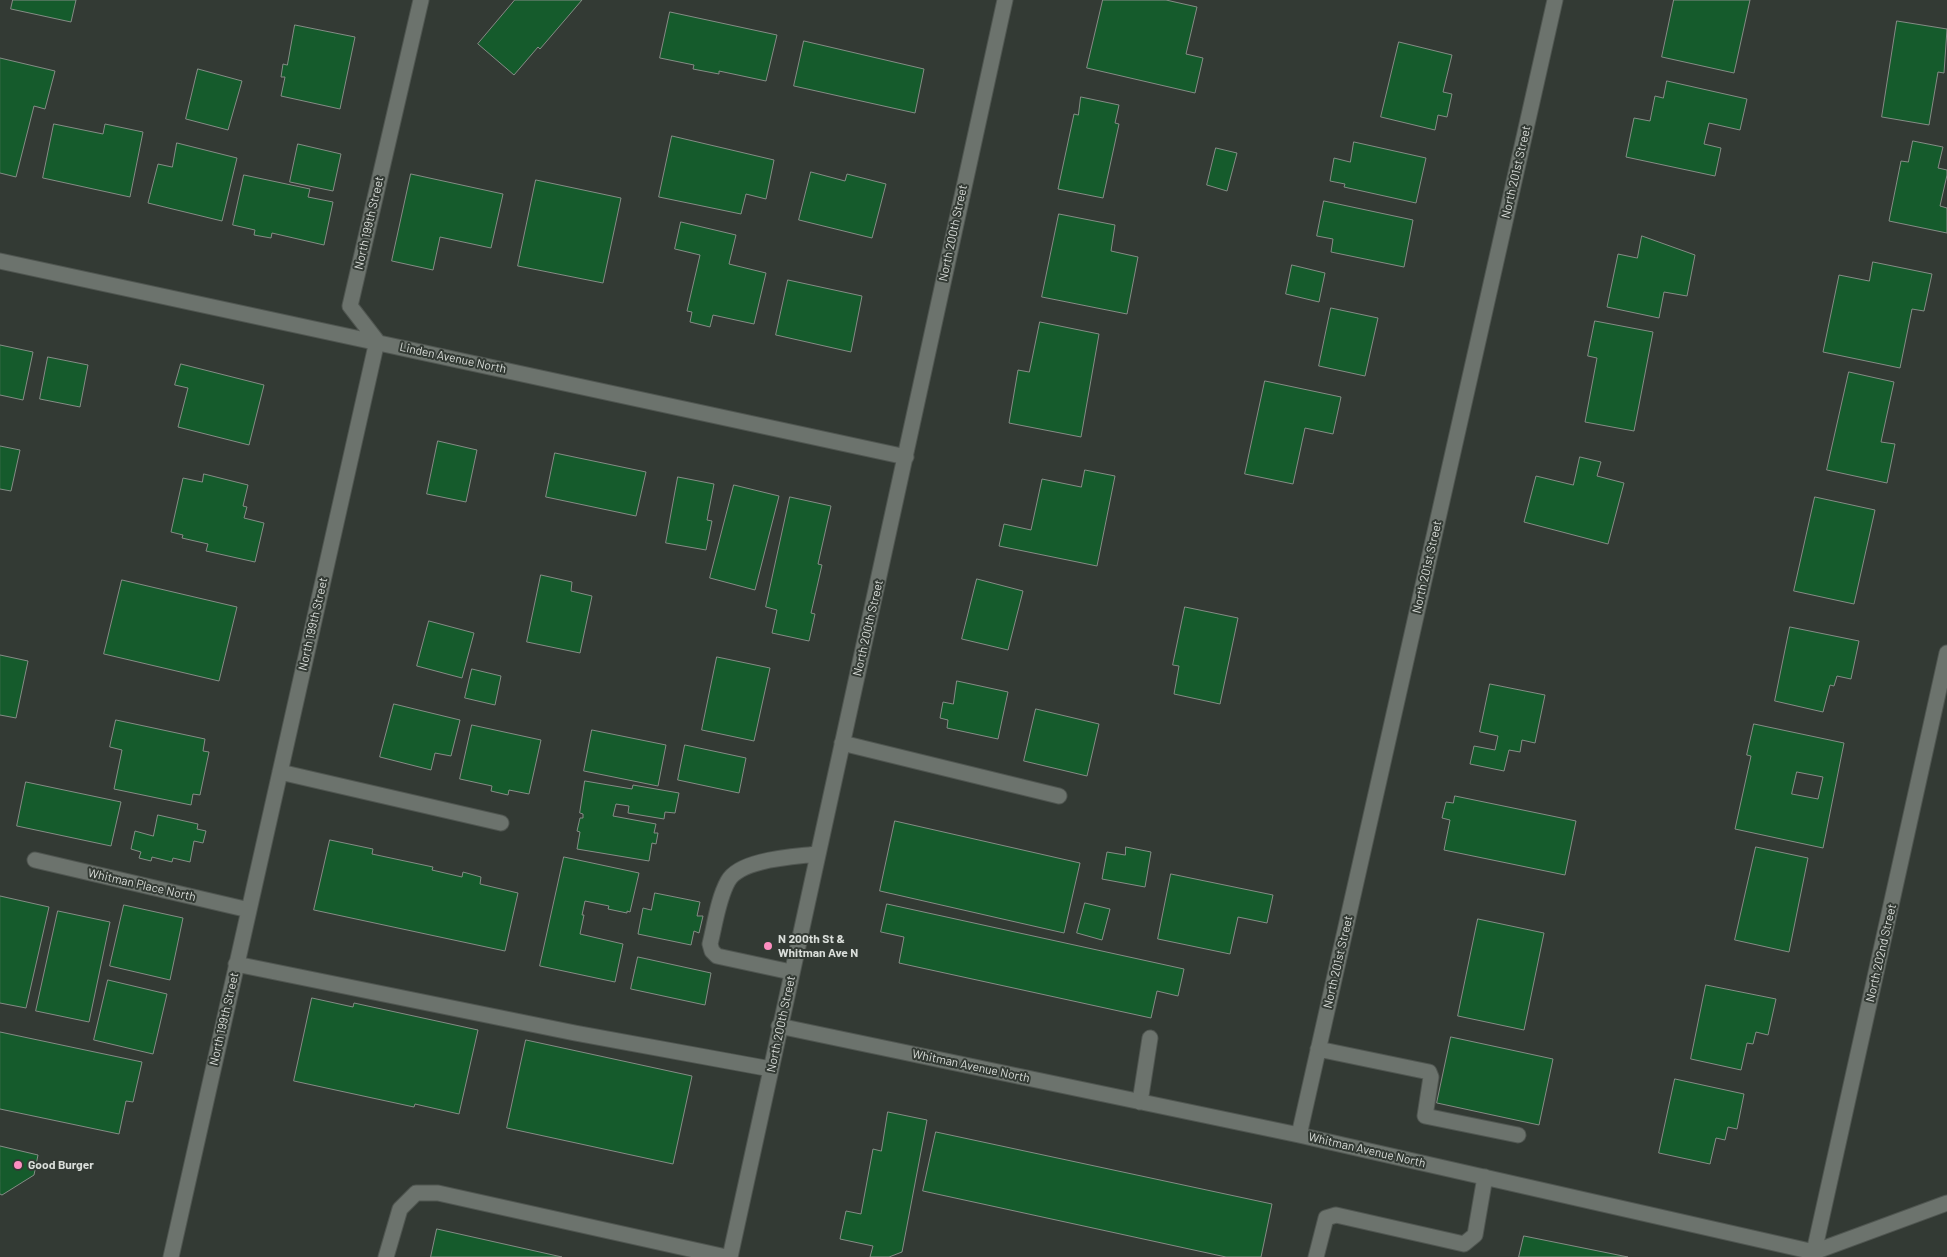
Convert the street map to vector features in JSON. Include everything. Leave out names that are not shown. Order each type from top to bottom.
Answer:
[{"type":"street","name":"North 199th Street","points":[[171,1257],[377,341],[350,306],[421,0]]},
{"type":"street","name":"North 200th Street","points":[[730,1257],[772,1069],[779,1026],[906,457],[1005,0]]},
{"type":"street","name":"North 201st Street","points":[[1299,1135],[1555,0]]},
{"type":"street","name":"Linden Avenue North","points":[[0,261],[377,341],[906,457]]},
{"type":"street","name":"North 202nd Street","points":[[1814,1252],[1947,653]]},
{"type":"street","points":[[842,743],[1059,796]]},
{"type":"street","points":[[280,772],[500,823]]},
{"type":"street","points":[[791,972],[717,956],[712,951],[710,944],[722,896],[732,875],[756,863],[818,854]]},
{"type":"street","name":"Whitman Place North","points":[[35,860],[249,910]]},
{"type":"street","points":[[236,964],[565,1031],[772,1069]]},
{"type":"street","name":"Whitman Avenue North","points":[[779,1026],[1299,1135],[1814,1252]]},
{"type":"street","points":[[1140,1102],[1150,1038]]},
{"type":"street","points":[[1318,1049],[1429,1072],[1431,1076],[1425,1116],[1518,1135]]},
{"type":"street","points":[[1316,1257],[1326,1218],[1336,1215],[1464,1244],[1474,1234],[1485,1177]]},
{"type":"street","points":[[386,1257],[400,1209],[416,1193],[438,1193],[726,1257]]},
{"type":"street","points":[[1814,1252],[1947,1203]]},
{"type":"building","points":[[13,0],[76,0],[71,22],[11,9]]},
{"type":"building","points":[[515,0],[582,0],[540,49],[538,47],[514,75],[478,44]]},
{"type":"building","points":[[1103,0],[1166,0],[1197,7],[1186,54],[1203,58],[1195,93],[1087,68]]},
{"type":"building","points":[[1674,0],[1750,0],[1734,73],[1662,57]]},
{"type":"building","points":[[670,12],[777,35],[766,81],[719,71],[719,74],[693,69],[694,65],[660,58]]},
{"type":"building","points":[[1897,21],[1947,29],[1944,73],[1938,72],[1929,125],[1882,117]]},
{"type":"building","points":[[295,25],[355,37],[340,109],[281,96],[285,77],[281,77],[283,64],[287,65]]},
{"type":"building","points":[[804,41],[924,69],[915,113],[794,86]]},
{"type":"building","points":[[1399,42],[1452,55],[1443,92],[1452,94],[1447,117],[1438,115],[1435,130],[1381,117]]},
{"type":"building","points":[[0,58],[55,71],[45,109],[34,106],[16,177],[0,173]]},
{"type":"building","points":[[198,69],[242,81],[228,130],[186,119]]},
{"type":"building","points":[[1667,81],[1747,99],[1740,130],[1709,123],[1704,144],[1721,148],[1715,176],[1626,157],[1634,118],[1650,121],[1655,96],[1663,98]]},
{"type":"building","points":[[1081,97],[1119,105],[1115,123],[1119,124],[1103,198],[1058,189],[1074,114],[1078,115]]},
{"type":"building","points":[[54,124],[103,134],[105,124],[143,132],[130,197],[43,178]]},
{"type":"building","points":[[672,136],[774,160],[766,199],[746,194],[741,214],[659,197]]},
{"type":"building","points":[[1913,141],[1943,147],[1938,168],[1947,170],[1940,206],[1947,208],[1947,233],[1889,221],[1901,161],[1908,162]]},
{"type":"building","points":[[1354,142],[1426,158],[1416,203],[1344,187],[1345,184],[1330,181],[1334,158],[1350,162]]},
{"type":"building","points":[[177,143],[237,158],[222,221],[148,203],[158,164],[172,167]]},
{"type":"building","points":[[298,144],[341,154],[333,191],[290,182]]},
{"type":"building","points":[[1216,148],[1237,153],[1227,191],[1207,185]]},
{"type":"building","points":[[811,172],[845,181],[847,174],[886,184],[872,238],[799,220]]},
{"type":"building","points":[[411,174],[503,194],[491,248],[440,237],[433,270],[392,261]]},
{"type":"building","points":[[244,175],[310,189],[308,197],[333,202],[324,245],[272,233],[271,238],[254,235],[255,230],[233,225]]},
{"type":"building","points":[[536,180],[621,198],[603,283],[518,266]]},
{"type":"building","points":[[1324,201],[1413,220],[1404,267],[1331,252],[1333,239],[1317,236]]},
{"type":"building","points":[[1059,214],[1115,225],[1111,251],[1138,257],[1127,314],[1042,297]]},
{"type":"building","points":[[681,222],[736,235],[729,264],[766,273],[754,324],[713,315],[710,327],[690,322],[692,312],[687,311],[700,255],[675,249]]},
{"type":"building","points":[[1642,236],[1695,255],[1687,296],[1664,292],[1659,318],[1607,307],[1618,254],[1637,258]]},
{"type":"building","points":[[1873,262],[1932,274],[1924,311],[1912,309],[1900,368],[1823,352],[1839,275],[1869,281]]},
{"type":"building","points":[[1292,265],[1325,273],[1319,302],[1286,294]]},
{"type":"building","points":[[788,280],[862,296],[851,352],[776,335]]},
{"type":"building","points":[[1331,308],[1378,318],[1365,376],[1319,366]]},
{"type":"building","points":[[1595,321],[1653,332],[1634,431],[1585,422],[1597,358],[1588,356]]},
{"type":"building","points":[[1040,322],[1099,334],[1081,437],[1009,423],[1018,370],[1029,372]]},
{"type":"building","points":[[0,345],[33,352],[23,400],[0,395]]},
{"type":"building","points":[[48,357],[88,365],[80,407],[40,399]]},
{"type":"building","points":[[181,364],[264,385],[249,445],[178,427],[188,388],[175,385]]},
{"type":"building","points":[[1849,372],[1894,382],[1881,442],[1895,444],[1887,483],[1827,470]]},
{"type":"building","points":[[1265,381],[1341,397],[1333,434],[1305,428],[1293,484],[1245,474]]},
{"type":"building","points":[[438,441],[477,450],[466,502],[427,494]]},
{"type":"building","points":[[0,446],[20,450],[11,491],[0,489]]},
{"type":"building","points":[[555,453],[646,472],[636,516],[546,497]]},
{"type":"building","points":[[1580,457],[1601,462],[1597,476],[1624,483],[1608,544],[1524,522],[1536,476],[1573,485]]},
{"type":"building","points":[[1085,470],[1115,476],[1097,566],[999,546],[1004,524],[1031,530],[1042,479],[1081,487]]},
{"type":"building","points":[[204,474],[248,485],[243,506],[247,507],[244,518],[264,523],[255,562],[206,551],[208,544],[182,538],[183,535],[171,532],[183,478],[202,482]]},
{"type":"building","points":[[678,477],[714,484],[707,520],[712,521],[706,550],[666,543]]},
{"type":"building","points":[[734,485],[779,496],[755,590],[710,578]]},
{"type":"building","points":[[790,497],[831,506],[818,564],[822,565],[811,613],[815,614],[809,641],[772,633],[777,610],[766,607]]},
{"type":"building","points":[[1815,497],[1875,510],[1854,604],[1794,591]]},
{"type":"building","points":[[541,575],[572,582],[571,591],[592,596],[580,653],[527,642]]},
{"type":"building","points":[[977,579],[1023,591],[1008,650],[962,639]]},
{"type":"building","points":[[122,580],[237,607],[219,681],[104,654]]},
{"type":"building","points":[[1185,607],[1238,618],[1220,704],[1174,694],[1179,666],[1173,665]]},
{"type":"building","points":[[429,621],[474,633],[462,678],[417,666]]},
{"type":"building","points":[[1790,627],[1859,641],[1851,679],[1837,676],[1834,686],[1830,685],[1823,712],[1775,701]]},
{"type":"building","points":[[0,655],[28,661],[16,718],[0,715]]},
{"type":"building","points":[[717,657],[770,668],[754,741],[702,730]]},
{"type":"building","points":[[472,669],[501,676],[495,705],[465,698]]},
{"type":"building","points":[[957,681],[1008,692],[998,739],[947,728],[948,720],[940,718],[943,702],[953,704]]},
{"type":"building","points":[[1490,684],[1545,695],[1535,743],[1522,740],[1520,752],[1509,750],[1504,771],[1470,764],[1474,746],[1495,750],[1498,736],[1480,732]]},
{"type":"building","points":[[394,704],[460,720],[451,756],[435,753],[431,770],[380,757]]},
{"type":"building","points":[[1036,709],[1099,724],[1087,776],[1024,761]]},
{"type":"building","points":[[116,720],[205,739],[203,751],[209,752],[200,795],[193,794],[191,805],[114,789],[122,750],[110,747]]},
{"type":"building","points":[[1754,724],[1844,743],[1823,848],[1735,829],[1751,756],[1747,755]],"holes":[[[1797,772],[1823,777],[1818,799],[1792,794]]]},
{"type":"building","points":[[472,725],[541,740],[529,794],[509,790],[508,795],[491,791],[492,786],[460,779]]},
{"type":"building","points":[[592,730],[666,745],[658,786],[584,771]]},
{"type":"building","points":[[685,745],[746,758],[739,793],[678,780]]},
{"type":"building","points":[[585,781],[632,789],[633,785],[679,793],[675,813],[665,812],[664,819],[628,813],[629,806],[616,804],[613,816],[656,824],[654,833],[658,833],[656,844],[652,843],[649,861],[577,849],[580,832],[577,831],[580,818],[583,818],[583,814],[580,813]]},
{"type":"building","points":[[26,782],[121,802],[111,846],[17,826]]},
{"type":"building","points":[[1455,796],[1576,821],[1565,875],[1444,850],[1450,820],[1442,818],[1446,802],[1453,803]]},
{"type":"building","points":[[158,815],[198,824],[197,829],[206,831],[203,843],[194,841],[190,862],[173,858],[172,862],[152,857],[151,861],[139,858],[141,852],[131,849],[135,831],[153,836]]},
{"type":"building","points":[[895,821],[1080,863],[1064,933],[880,891]]},
{"type":"building","points":[[330,840],[373,849],[372,854],[433,867],[432,870],[462,877],[463,872],[481,877],[480,884],[518,893],[505,951],[314,910]]},
{"type":"building","points":[[1126,847],[1151,852],[1145,887],[1102,879],[1107,852],[1125,855]]},
{"type":"building","points":[[1756,847],[1808,858],[1789,952],[1735,940]]},
{"type":"building","points":[[564,857],[639,873],[630,912],[608,909],[609,906],[585,901],[580,934],[623,944],[615,982],[540,966]]},
{"type":"building","points":[[1171,874],[1273,895],[1267,923],[1238,917],[1230,954],[1158,939]]},
{"type":"building","points":[[655,893],[700,902],[697,916],[703,916],[699,933],[694,931],[691,945],[638,934],[643,908],[651,910]]},
{"type":"building","points":[[0,896],[49,907],[26,1008],[0,1003]]},
{"type":"building","points":[[1085,903],[1110,909],[1102,940],[1077,933]]},
{"type":"building","points":[[887,904],[1184,969],[1178,996],[1157,991],[1151,1018],[899,963],[904,937],[881,932]]},
{"type":"building","points":[[124,905],[183,918],[170,980],[110,966]]},
{"type":"building","points":[[58,911],[110,922],[89,1022],[36,1011]]},
{"type":"building","points":[[1478,919],[1544,933],[1524,1030],[1458,1016]]},
{"type":"building","points":[[638,957],[711,973],[705,1005],[631,989]]},
{"type":"building","points":[[108,980],[167,994],[153,1054],[94,1040]]},
{"type":"building","points":[[1706,985],[1776,999],[1768,1035],[1756,1032],[1753,1044],[1747,1043],[1741,1070],[1691,1059]]},
{"type":"building","points":[[312,998],[353,1007],[354,1003],[478,1030],[459,1114],[415,1104],[414,1107],[294,1081]]},
{"type":"building","points":[[0,1032],[142,1062],[133,1102],[126,1101],[119,1134],[0,1109]]},
{"type":"building","points":[[1451,1037],[1553,1059],[1539,1125],[1437,1103]]},
{"type":"building","points":[[526,1040],[692,1076],[673,1164],[507,1128]]},
{"type":"building","points":[[1675,1079],[1744,1094],[1737,1129],[1728,1127],[1725,1140],[1716,1138],[1710,1164],[1659,1153]]},
{"type":"building","points":[[888,1112],[927,1120],[902,1252],[889,1257],[870,1257],[873,1246],[840,1239],[846,1211],[861,1214],[873,1149],[881,1151]]},
{"type":"building","points":[[936,1132],[1272,1204],[1261,1257],[1226,1257],[923,1191]]},
{"type":"building","name":"Good Burger","points":[[0,1146],[38,1155],[34,1175],[2,1195],[0,1194]]},
{"type":"building","points":[[437,1229],[562,1257],[431,1257]]},
{"type":"building","points":[[1524,1236],[1628,1257],[1519,1257]]},
{"type":"place","name":"N 200th St & Whitman Ave N","points":[[768,946]]},
{"type":"place","name":"Good Burger","points":[[18,1165]]}]
